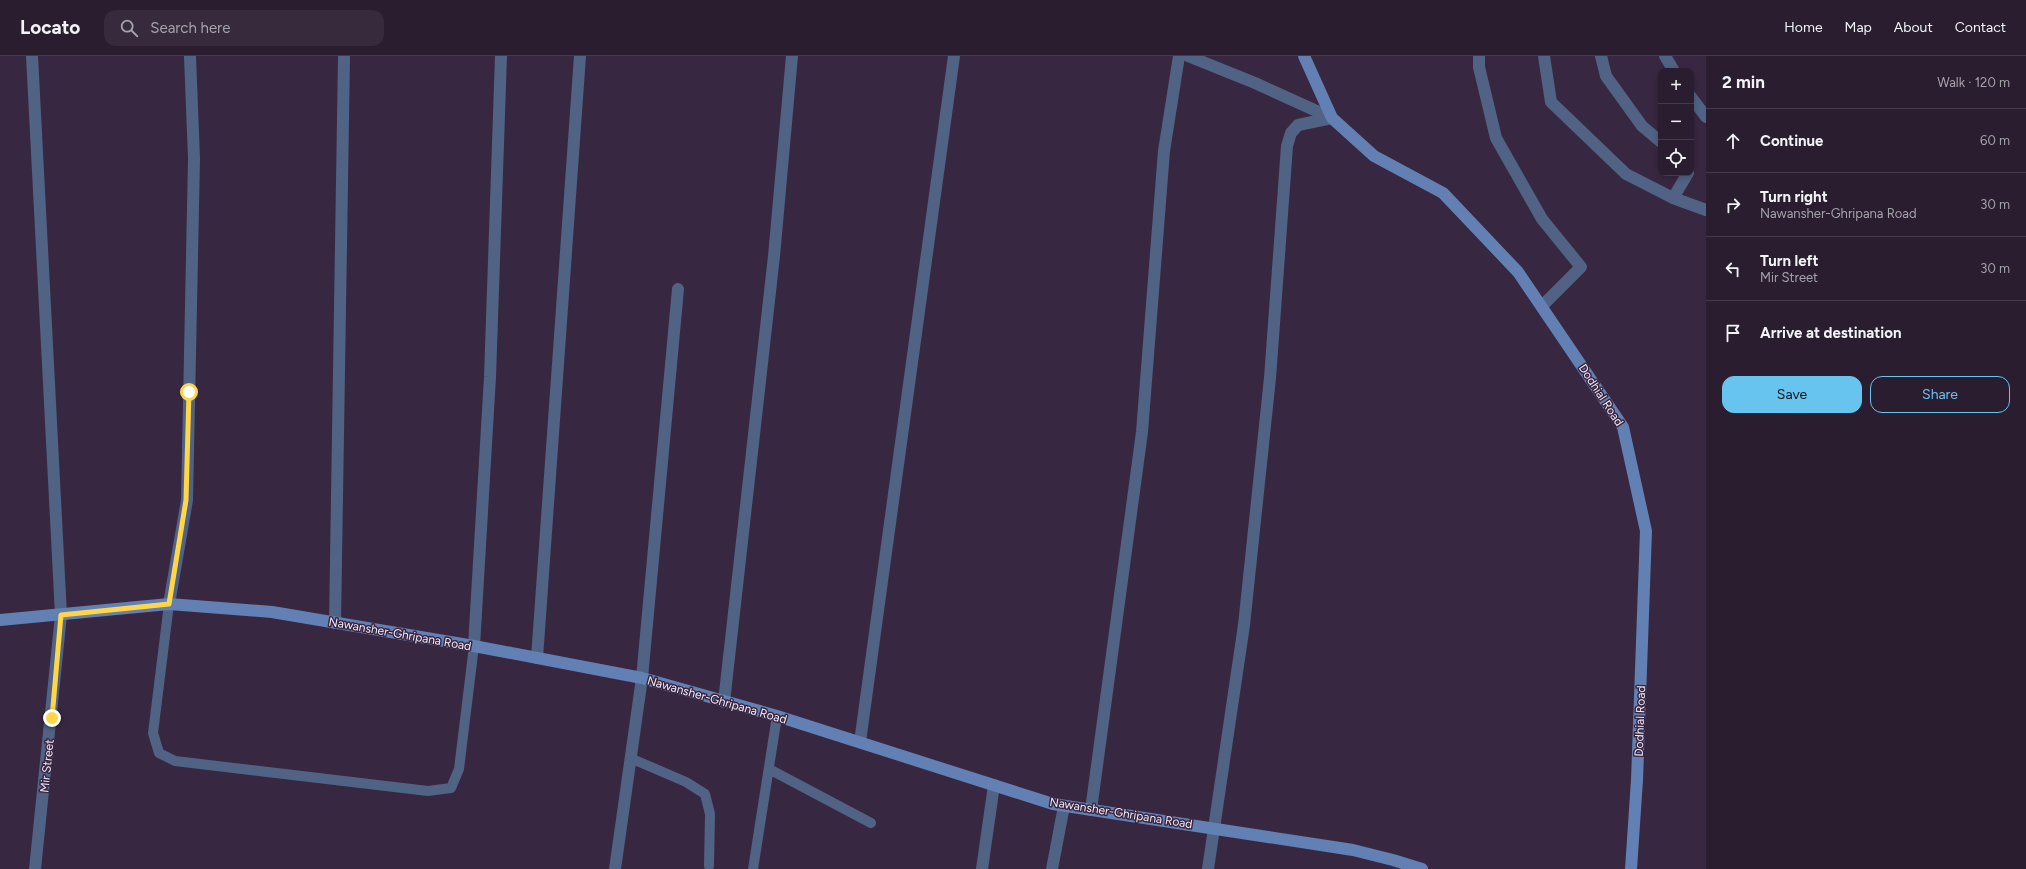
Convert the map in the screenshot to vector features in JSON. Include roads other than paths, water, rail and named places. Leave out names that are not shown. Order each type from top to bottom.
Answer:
[{"type":"main road","name":"Dodhial Road","points":[[1304,56],[1332,118],[1374,156],[1443,193],[1518,272],[1623,427],[1646,531],[1638,780],[1631,869]]},
{"type":"main road","name":"Nawansher-Ghripana Road","points":[[0,620],[169,604],[272,612],[474,646],[642,678],[777,716],[1064,806],[1353,850],[1422,869]]},
{"type":"street","name":"Mir Street","points":[[32,56],[61,615],[35,869]]},
{"type":"street","points":[[169,604],[186,500],[194,159],[190,56]]},
{"type":"street","points":[[335,623],[344,56]]},
{"type":"street","points":[[474,646],[490,377],[501,56]]},
{"type":"street","points":[[537,658],[580,56]]},
{"type":"street","points":[[724,702],[774,256],[792,56]]},
{"type":"street","points":[[860,742],[954,56]]},
{"type":"street","points":[[1091,810],[1142,432],[1164,151],[1179,56]]},
{"type":"street","points":[[1188,56],[1255,83],[1332,118]]},
{"type":"street","points":[[1479,56],[1479,67],[1496,138],[1542,218],[1581,267],[1542,306]]},
{"type":"street","points":[[1544,56],[1551,102],[1626,174],[1673,198],[1706,210]]},
{"type":"street","points":[[1601,56],[1606,76],[1642,126],[1659,140]]},
{"type":"street","points":[[1665,56],[1672,68]]},
{"type":"street","points":[[1694,101],[1706,117]]},
{"type":"street","points":[[1208,869],[1246,609],[1270,378],[1287,146],[1291,133],[1298,125],[1332,118]]},
{"type":"street","points":[[1673,198],[1686,176]]},
{"type":"street","points":[[615,869],[642,678],[678,289]]},
{"type":"street","points":[[982,869],[994,785]]},
{"type":"street","points":[[1052,869],[1064,806]]},
{"type":"lane","points":[[169,604],[152,733],[159,753],[175,761],[428,791],[451,788],[459,769],[474,646]]},
{"type":"lane","points":[[753,869],[777,716]]},
{"type":"lane","points":[[630,758],[686,782],[706,794],[710,814],[709,866]]},
{"type":"lane","points":[[769,769],[871,823]]}]
